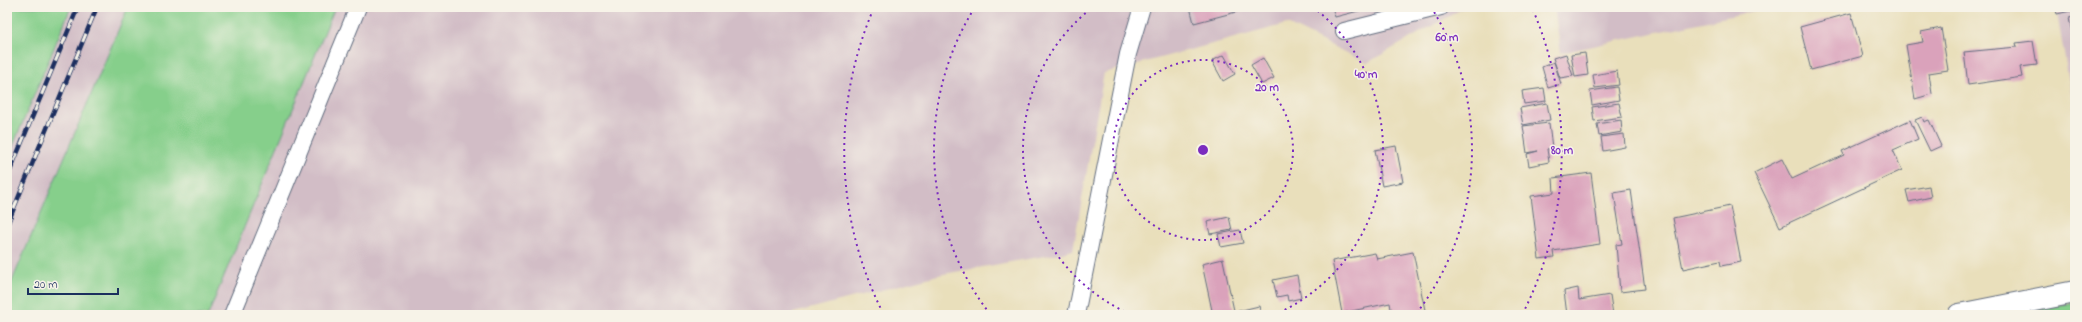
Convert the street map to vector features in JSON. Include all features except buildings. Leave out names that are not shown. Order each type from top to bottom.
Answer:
[{"type":"street","points":[[1959,315],[2075,292]]},
{"type":"lane","points":[[232,315],[358,7]]},
{"type":"lane","points":[[1076,315],[1128,54],[1142,7]]},
{"type":"lane","points":[[1344,31],[1441,7]]},
{"type":"shaded area","points":[[71,7],[128,7],[7,293],[7,160]]},
{"type":"shaded area","points":[[335,7],[1465,7],[1367,63],[1287,24],[1104,73],[1073,250],[1062,253],[938,275],[786,315],[208,315]]},
{"type":"shaded area","points":[[1554,7],[1772,7],[1561,53]]},
{"type":"shaded area","points":[[2055,7],[2075,7],[2075,115],[2057,14]]},
{"type":"green space","points":[[7,7],[71,7],[7,160]]},
{"type":"green space","points":[[128,7],[335,7],[208,315],[7,315],[7,293]]},
{"type":"green space","points":[[2075,302],[2075,315],[2008,315]]},
{"type":"railway","points":[[7,178],[78,7]]},
{"type":"railway","points":[[7,225],[97,7]]}]
